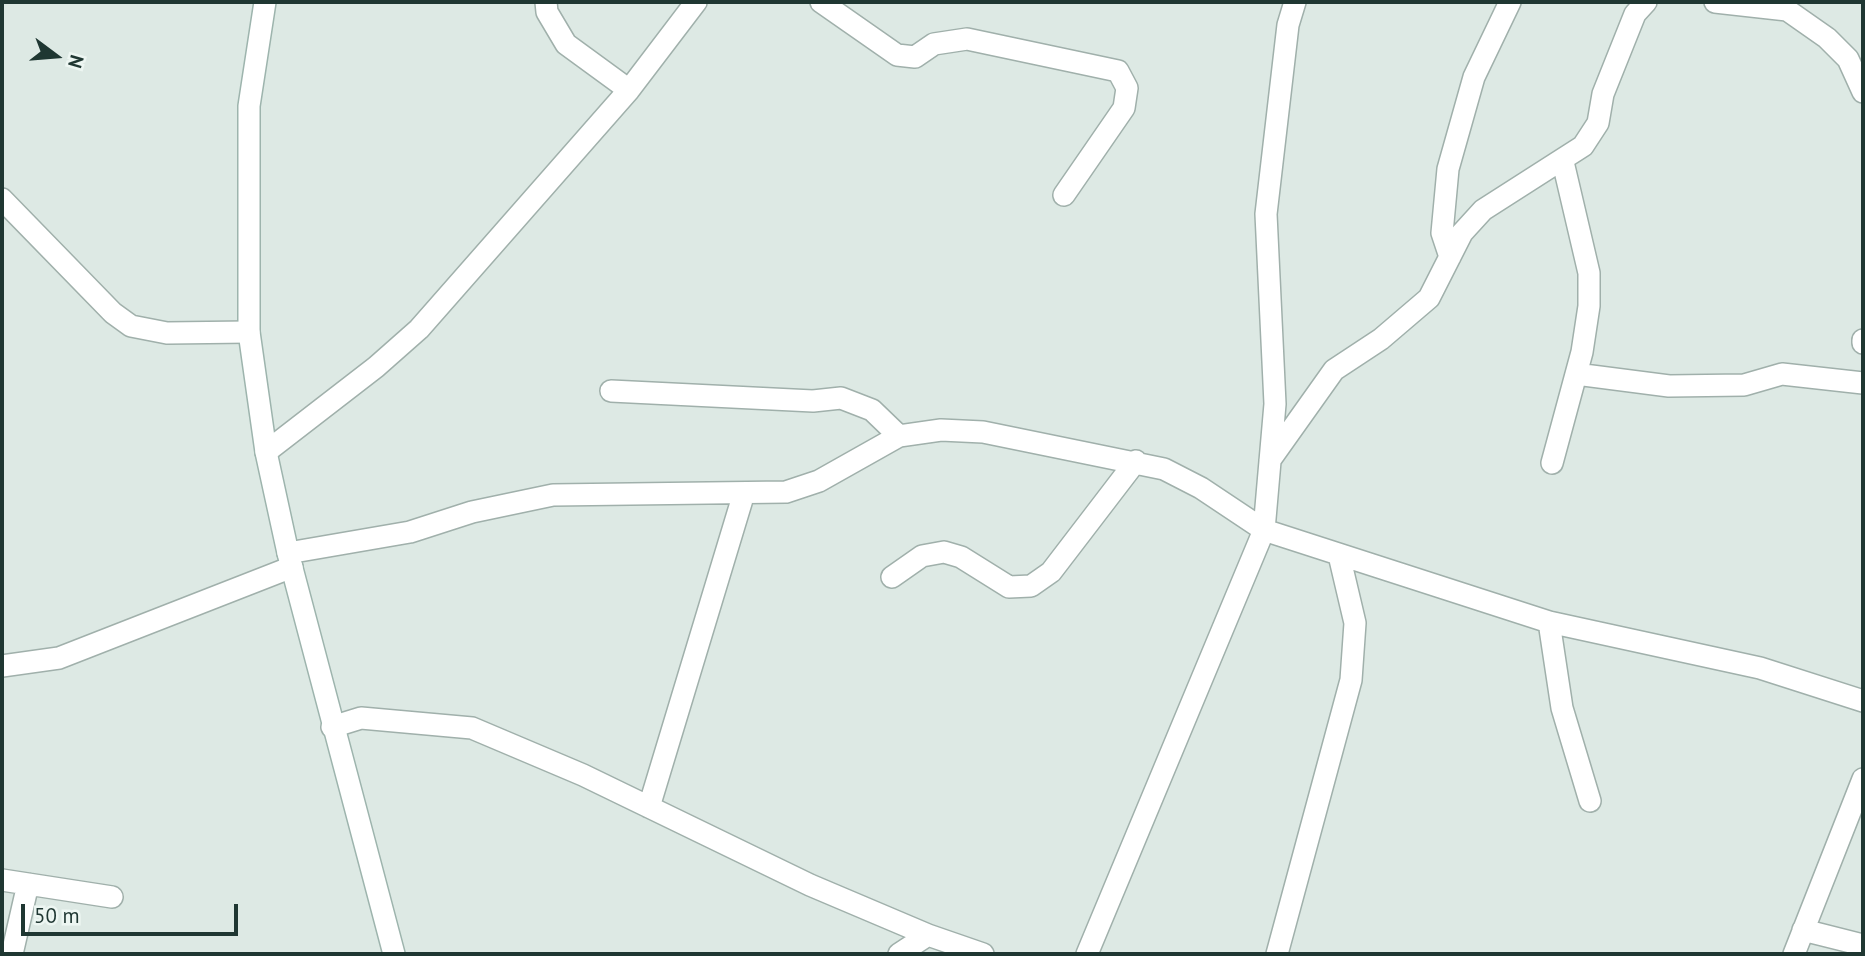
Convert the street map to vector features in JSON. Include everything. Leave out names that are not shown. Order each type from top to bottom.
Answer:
[{"type":"street","points":[[265,2],[249,106],[249,332],[266,452],[290,560],[325,703],[394,954]]},
{"type":"street","points":[[546,2],[547,12],[566,44],[629,90]]},
{"type":"street","points":[[266,452],[376,367],[419,329],[629,90],[696,2]]},
{"type":"street","points":[[821,2],[897,55],[915,57],[934,44],[967,39],[1118,71],[1127,88],[1124,108],[1063,195]]},
{"type":"street","points":[[1087,954],[1264,530],[1275,404],[1266,214],[1288,25],[1295,2]]},
{"type":"street","points":[[1450,257],[1442,233],[1448,169],[1474,77],[1510,2]]},
{"type":"street","points":[[1269,462],[1334,370],[1381,339],[1429,298],[1462,233],[1483,210],[1563,162],[1583,146],[1598,123],[1603,94],[1635,14],[1646,2]]},
{"type":"street","points":[[1715,2],[1788,6],[1848,58],[1863,92]]},
{"type":"street","points":[[1552,463],[1576,374],[1589,306],[1589,273],[1563,162]]},
{"type":"street","points":[[2,199],[113,313],[131,326],[167,333],[249,332]]},
{"type":"street","points":[[1576,374],[1683,386],[1744,385],[1782,374],[1863,383]]},
{"type":"street","points":[[611,391],[813,401],[841,398],[872,410],[899,436]]},
{"type":"street","points":[[2,666],[59,658],[290,560],[410,532],[472,512],[553,495],[786,492],[819,481],[899,436],[941,430],[983,432],[1136,461],[1164,469],[1201,488],[1264,530],[1339,555],[1549,621],[1760,668],[1863,701]]},
{"type":"street","points":[[892,578],[922,556],[944,552],[961,557],[1009,587],[1031,586],[1051,572],[1136,461]]},
{"type":"street","points":[[649,807],[744,493]]},
{"type":"street","points":[[1277,954],[1351,680],[1355,623],[1339,555]]},
{"type":"street","points":[[1549,621],[1562,708],[1590,801]]},
{"type":"street","points":[[332,727],[361,718],[472,728],[520,747],[810,885],[928,935],[983,954]]},
{"type":"street","points":[[1794,954],[1863,779]]},
{"type":"street","points":[[2,880],[112,897]]},
{"type":"street","points":[[12,954],[27,884]]},
{"type":"street","points":[[1804,930],[1863,945]]},
{"type":"street","points":[[900,954],[928,935]]}]
